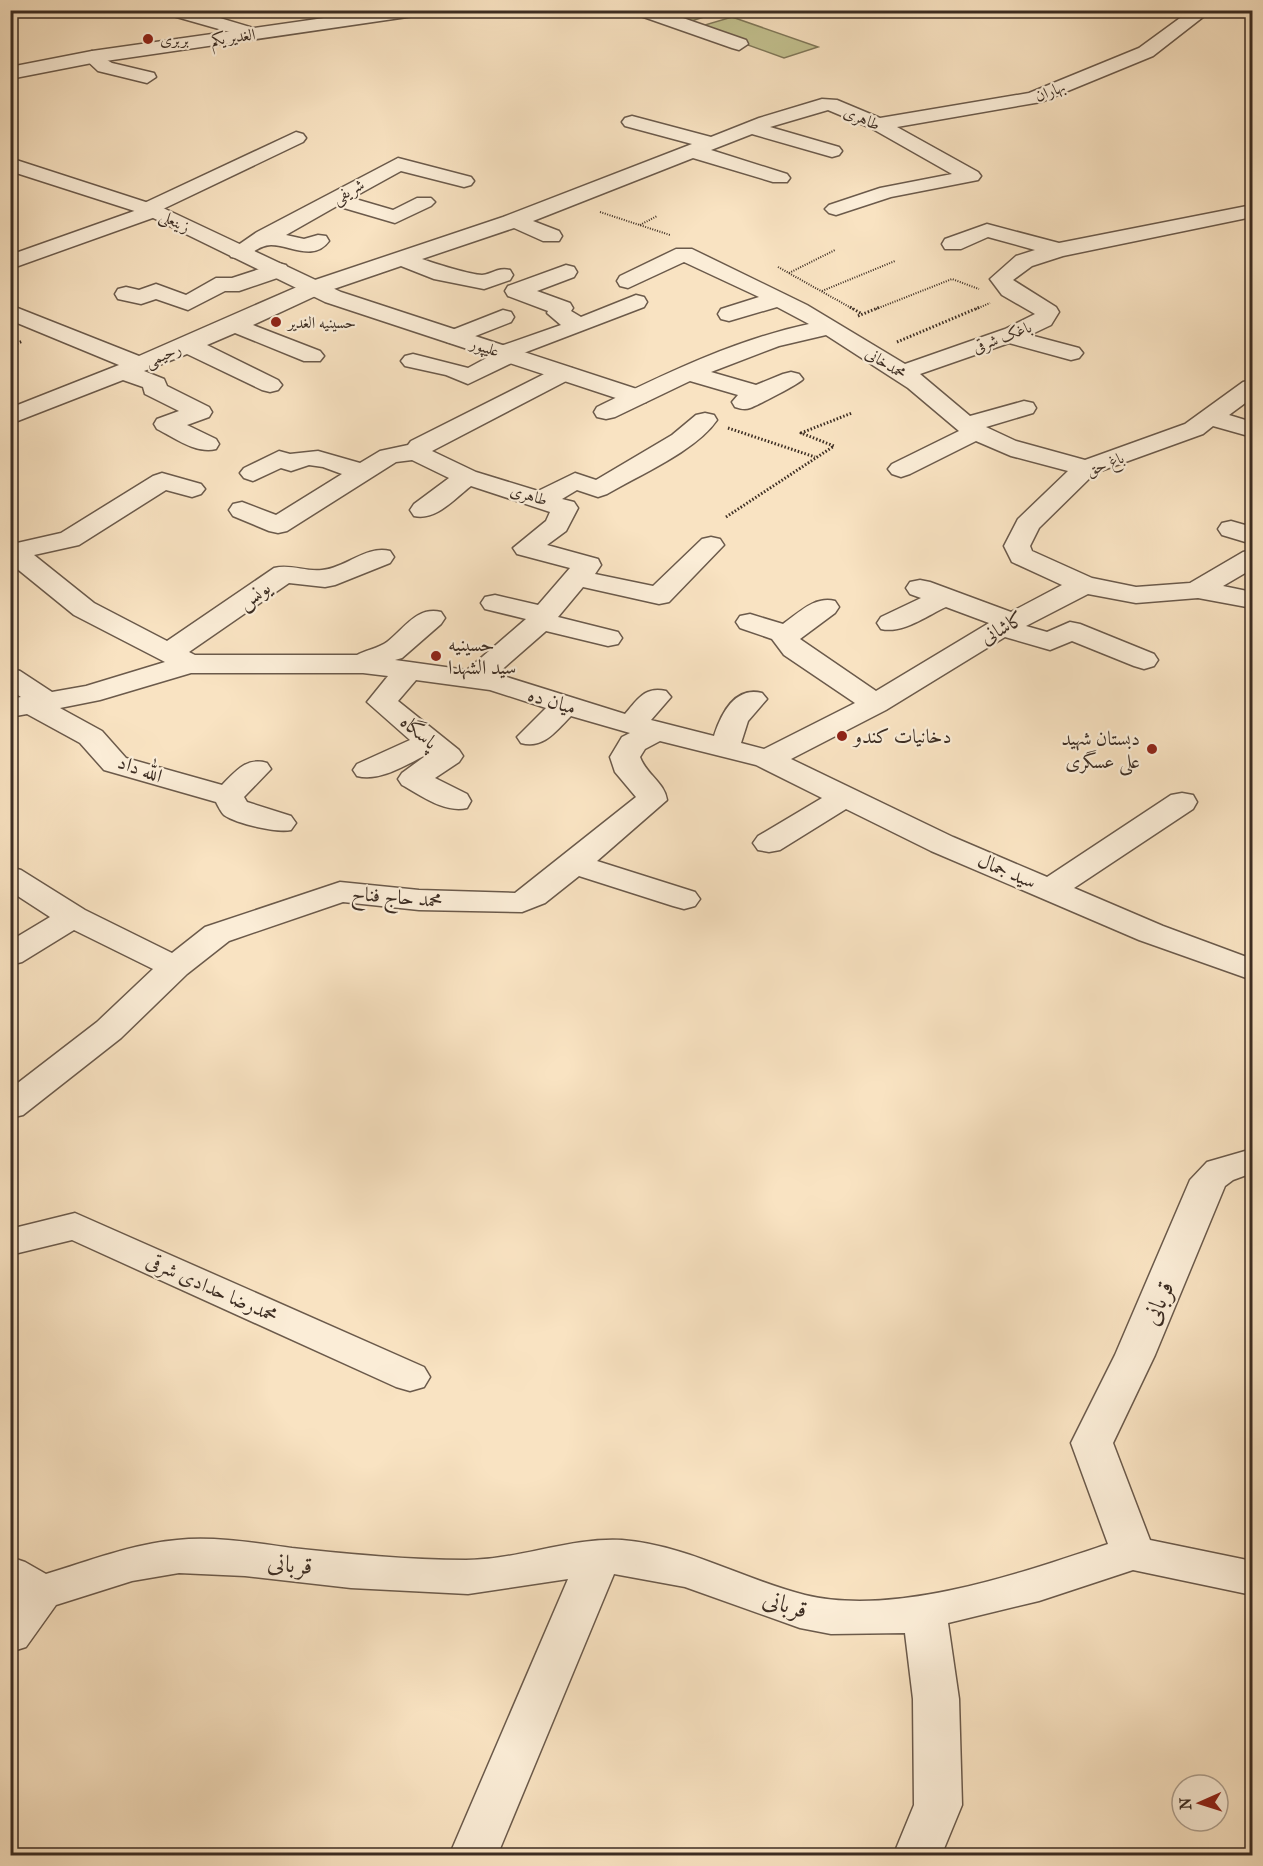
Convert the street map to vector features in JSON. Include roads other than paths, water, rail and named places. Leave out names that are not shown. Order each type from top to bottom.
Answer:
[{"type":"street","points":[[172,10],[254,34]]},
{"type":"street","name":"الغدیر یکم","points":[[10,73],[92,57],[421,10]]},
{"type":"street","points":[[641,10],[739,44]]},
{"type":"street","name":"بهاران","points":[[879,124],[1034,98],[1146,52],[1203,10]]},
{"type":"street","points":[[92,57],[105,67],[147,77]]},
{"type":"street","name":"طاهری","points":[[323,292],[403,257],[515,220],[759,125],[830,104],[879,124],[971,176],[879,194],[836,209]]},
{"type":"street","points":[[632,122],[712,143]]},
{"type":"street","points":[[759,125],[793,129]]},
{"type":"street","points":[[759,125],[832,151]]},
{"type":"street","points":[[10,263],[151,210],[297,138]]},
{"type":"street","points":[[692,151],[780,178]]},
{"type":"street","name":"شریفی","points":[[239,252],[398,164],[464,181]]},
{"type":"street","name":"زینعلی","points":[[13,167],[151,210],[323,292]]},
{"type":"street","points":[[334,199],[395,217],[424,202]]},
{"type":"street","points":[[952,244],[987,230],[1058,250],[1252,211]]},
{"type":"street","points":[[515,220],[551,236]]},
{"type":"street","points":[[20,237],[49,248]]},
{"type":"street","points":[[265,237],[306,246],[318,241]]},
{"type":"street","points":[[375,243],[442,274],[455,274],[484,282],[502,275]]},
{"type":"street","name":"محمدخانی","points":[[583,324],[632,291],[677,245],[829,327],[902,373],[973,427],[1013,447],[1086,468]]},
{"type":"street","name":"باغک شرقی","points":[[902,373],[1008,336],[1043,320],[1048,312],[1037,304],[1007,290],[1001,279],[1024,261],[1058,250]]},
{"type":"street","points":[[126,294],[141,297],[156,291],[188,303],[224,283],[231,286],[278,270]]},
{"type":"street","points":[[566,272],[516,291],[562,308],[558,313],[583,324]]},
{"type":"street","points":[[176,280],[207,292]]},
{"type":"street","name":"رحیمی","points":[[13,413],[132,369],[234,325],[323,292]]},
{"type":"street","name":"علیپور","points":[[323,292],[637,397]]},
{"type":"street","points":[[729,314],[778,299]]},
{"type":"street","points":[[10,312],[81,341],[156,384],[154,389],[200,412],[166,424],[207,444]]},
{"type":"street","points":[[455,337],[503,317]]},
{"type":"street","points":[[413,362],[454,370],[468,377],[507,354],[583,324]]},
{"type":"street","points":[[234,325],[312,356]]},
{"type":"street","points":[[606,412],[689,373],[792,333],[829,327]]},
{"type":"street","points":[[81,341],[108,330]]},
{"type":"street","points":[[1008,336],[1070,353]]},
{"type":"street","points":[[188,345],[270,385]]},
{"type":"street","points":[[242,510],[278,525],[389,456],[419,451],[420,447],[564,373]]},
{"type":"street","points":[[689,373],[750,398],[791,379]]},
{"type":"street","points":[[141,408],[169,397]]},
{"type":"street","name":"باغ حق","points":[[1084,585],[1021,556],[1017,546],[1027,525],[1086,468],[1174,438],[1246,398]]},
{"type":"street","points":[[901,469],[973,427],[1024,408]]},
{"type":"street","points":[[1211,418],[1252,430]]},
{"type":"street","points":[[543,499],[575,481],[598,489],[663,452],[705,420]]},
{"type":"street","name":"طاهری","points":[[419,451],[423,457],[467,477],[543,499],[565,508],[557,525],[526,548],[588,565],[577,578]]},
{"type":"street","points":[[663,452],[692,460]]},
{"type":"street","points":[[253,473],[279,459],[291,463],[302,457],[321,458],[362,473]]},
{"type":"street","points":[[423,510],[467,477]]},
{"type":"street","points":[[617,478],[643,488]]},
{"type":"street","points":[[13,550],[70,539],[162,481],[192,489]]},
{"type":"street","points":[[474,680],[543,618],[577,578],[659,596],[711,546]]},
{"type":"street","points":[[13,550],[84,609],[179,658]]},
{"type":"street","name":"یونس","points":[[179,658],[284,574],[307,579],[325,579],[381,557]]},
{"type":"street","points":[[1198,590],[1252,558]]},
{"type":"street","points":[[1084,585],[1136,595],[1198,590],[1252,600]]},
{"type":"street","name":"کاشانی","points":[[767,759],[876,704],[1007,625],[1084,585]]},
{"type":"street","points":[[891,623],[931,593],[1050,642],[1070,630],[1144,660]]},
{"type":"street","points":[[495,603],[608,638]]},
{"type":"street","points":[[772,666],[825,607]]},
{"type":"street","points":[[363,664],[381,653],[392,652],[431,618]]},
{"type":"street","points":[[750,622],[793,644],[876,704]]},
{"type":"street","points":[[30,705],[90,694],[179,658]]},
{"type":"street","name":"میان ده","points":[[179,658],[363,664],[494,682],[566,705],[767,759]]},
{"type":"street","name":"پاسگاه","points":[[410,670],[382,702],[448,756],[413,779],[456,801]]},
{"type":"street","name":"الله داد","points":[[10,677],[30,705],[92,737],[115,764],[228,796]]},
{"type":"street","points":[[644,727],[656,698]]},
{"type":"street","points":[[725,747],[734,719],[752,699]]},
{"type":"street","points":[[532,738],[566,705]]},
{"type":"street","name":"محمد حاج فناح","points":[[10,1107],[17,1104],[109,1030],[175,967],[217,934],[340,892],[359,892],[419,900],[522,902],[534,896],[652,800],[651,793],[630,772],[625,758],[644,727]]},
{"type":"street","points":[[368,770],[431,742]]},
{"type":"street","name":"سید جمال","points":[[767,759],[843,798],[1050,890],[1151,933],[1252,970]]},
{"type":"street","points":[[256,769],[228,796],[235,808],[280,823]]},
{"type":"street","points":[[769,843],[843,798]]},
{"type":"street","points":[[1050,890],[1182,802]]},
{"type":"street","points":[[572,863],[684,899]]},
{"type":"street","points":[[10,877],[74,917],[175,967]]},
{"type":"street","points":[[10,955],[74,917]]},
{"type":"street","name":"قربانی","points":[[10,1635],[26,1583],[178,1556],[245,1559],[351,1571],[468,1577],[599,1558],[623,1557],[690,1571],[800,1611],[831,1617],[867,1618],[924,1611],[1039,1584],[1133,1553],[1092,1443],[1135,1355],[1209,1180],[1220,1171],[1252,1161]]},
{"type":"street","name":"محمدرضا حدادی شرقی","points":[[10,1242],[75,1226],[410,1377]]},
{"type":"street","points":[[1133,1553],[1252,1578]]},
{"type":"street","points":[[473,1856],[599,1558]]},
{"type":"street","points":[[917,1856],[938,1805],[936,1699],[924,1611]]},
{"type":"place","name":"بربری","points":[[148,39]]},
{"type":"place","name":"حسینیه الغدیر","points":[[276,322]]},
{"type":"place","name":"حسینیه سید الشهدا","points":[[436,656]]},
{"type":"place","name":"دخانیات کندو","points":[[842,736]]},
{"type":"place","name":"دبستان شهید علی عسگری","points":[[1152,749]]}]
